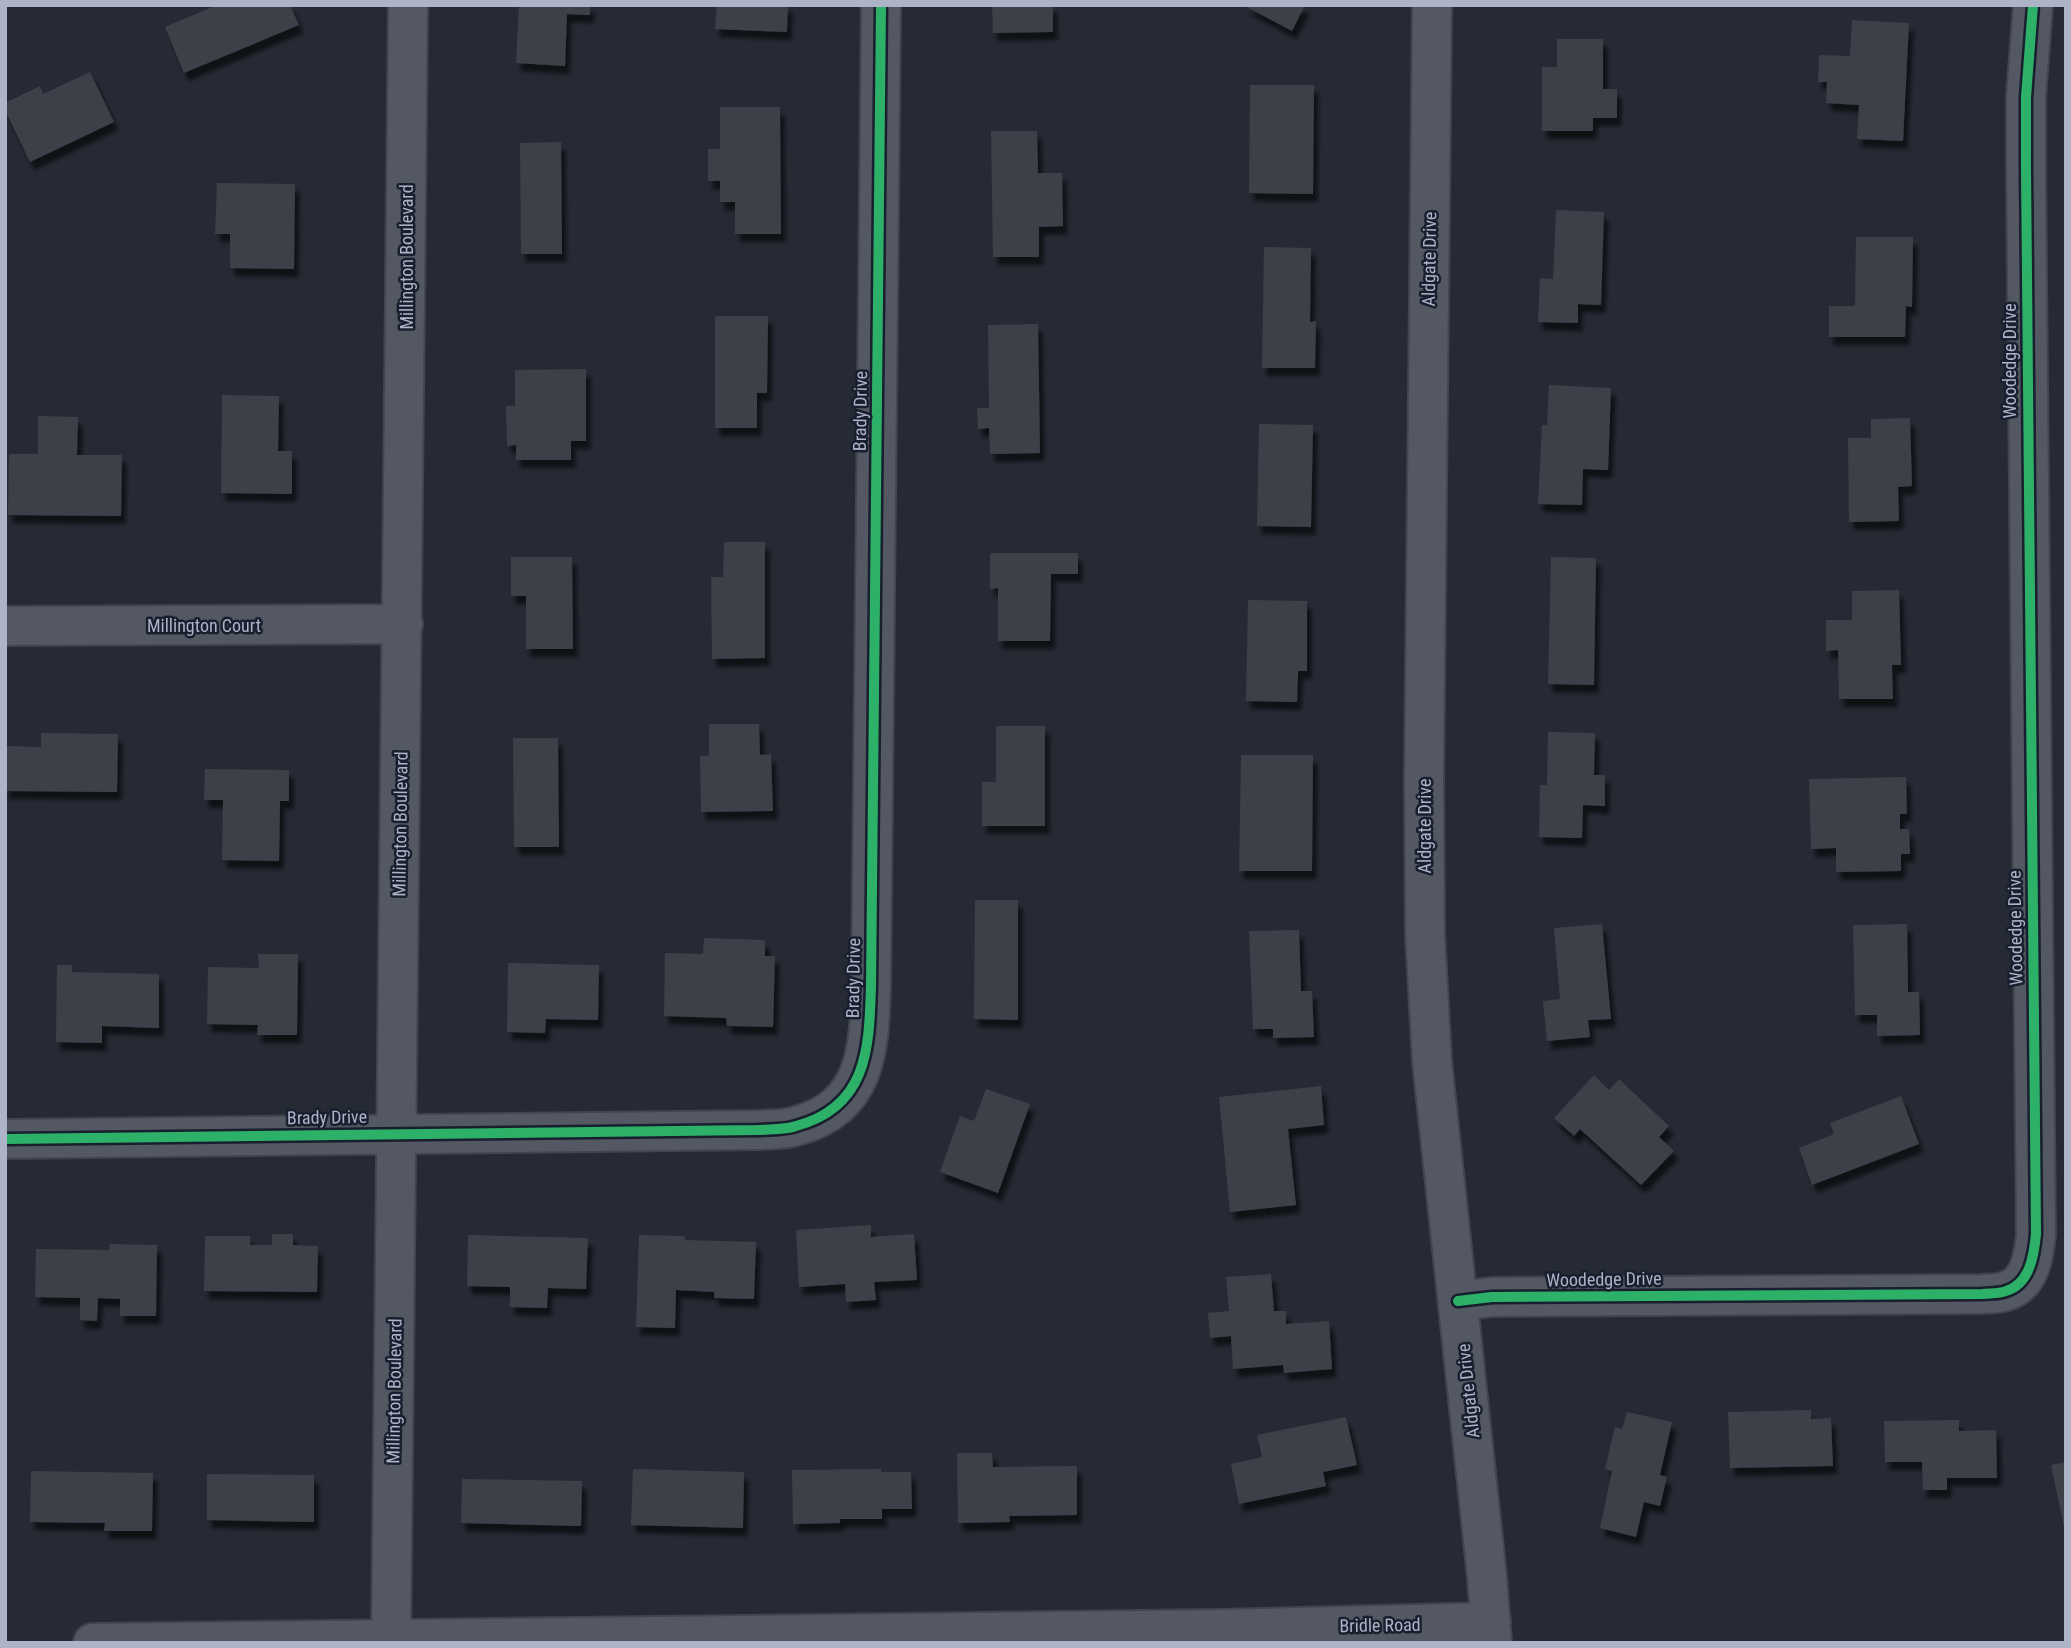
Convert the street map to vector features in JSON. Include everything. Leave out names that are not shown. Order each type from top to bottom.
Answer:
[{"type":"street","name":"Millington Boulevard","points":[[391,1641],[408,5]]},
{"type":"street","name":"Brady Drive","points":[[5,1139],[758,1130],[795,1127],[827,1115],[844,1099],[858,1077],[865,1057],[869,1036],[871,986],[881,5]]},
{"type":"street","name":"Aldgate Drive","points":[[1432,5],[1423,864],[1432,1061],[1491,1632]]},
{"type":"street","name":"Woodedge Drive","points":[[1458,1301],[1492,1297],[1982,1294],[2007,1291],[2018,1284],[2028,1272],[2034,1256],[2036,1234],[2026,170],[2026,97],[2033,5]]},
{"type":"street","name":"Millington Court","points":[[5,626],[403,624]]},
{"type":"street","name":"Bridle Road","points":[[93,1643],[1221,1629],[1491,1632]]},
{"type":"building","points":[[217,5],[290,5],[299,25],[184,73],[165,27]]},
{"type":"building","points":[[519,5],[590,5],[590,15],[567,14],[565,66],[516,63]]},
{"type":"building","points":[[717,5],[788,5],[787,32],[715,29]]},
{"type":"building","points":[[992,5],[1053,5],[1053,32],[993,33]]},
{"type":"building","points":[[1243,5],[1305,5],[1292,31]]},
{"type":"building","points":[[1852,20],[1909,23],[1903,141],[1857,139],[1859,105],[1826,103],[1827,82],[1818,82],[1819,55],[1850,56]]},
{"type":"building","points":[[1557,39],[1603,39],[1603,89],[1617,89],[1617,118],[1593,118],[1593,131],[1542,131],[1542,67],[1557,67]]},
{"type":"building","points":[[90,72],[114,122],[30,162],[5,110],[5,103],[40,86],[43,94]]},
{"type":"building","points":[[1250,85],[1314,85],[1313,194],[1249,193]]},
{"type":"building","points":[[720,107],[780,107],[781,234],[735,234],[735,202],[720,202],[720,181],[708,181],[708,149],[720,149]]},
{"type":"building","points":[[991,131],[1037,131],[1038,173],[1062,173],[1063,226],[1039,227],[1039,257],[993,257]]},
{"type":"building","points":[[561,142],[562,254],[521,254],[520,143]]},
{"type":"building","points":[[217,183],[295,184],[294,269],[230,268],[230,234],[215,234]]},
{"type":"building","points":[[1556,210],[1604,212],[1601,305],[1578,304],[1578,323],[1538,322],[1540,278],[1553,279]]},
{"type":"building","points":[[1856,237],[1913,237],[1912,307],[1906,306],[1905,337],[1829,337],[1829,306],[1855,306]]},
{"type":"building","points":[[1264,247],[1311,248],[1310,322],[1316,321],[1315,368],[1262,368]]},
{"type":"building","points":[[715,316],[768,316],[767,393],[757,393],[757,428],[715,428]]},
{"type":"building","points":[[1038,324],[1040,453],[990,454],[989,428],[978,429],[977,408],[989,408],[988,325]]},
{"type":"building","points":[[586,369],[586,441],[571,441],[571,460],[516,460],[516,445],[507,446],[506,406],[515,406],[515,370]]},
{"type":"building","points":[[1549,385],[1611,388],[1608,470],[1583,469],[1582,505],[1538,504],[1542,425],[1547,425]]},
{"type":"building","points":[[222,395],[279,396],[278,451],[292,451],[292,494],[221,493]]},
{"type":"building","points":[[38,416],[78,417],[77,455],[122,455],[121,516],[8,515],[9,454],[38,454]]},
{"type":"building","points":[[1910,418],[1912,486],[1898,487],[1899,521],[1849,522],[1848,438],[1871,438],[1871,419]]},
{"type":"building","points":[[1259,424],[1313,425],[1311,527],[1257,526]]},
{"type":"building","points":[[724,542],[765,542],[765,658],[712,659],[711,577],[723,577]]},
{"type":"building","points":[[990,553],[1078,553],[1078,574],[1051,574],[1050,641],[998,641],[998,588],[990,589]]},
{"type":"building","points":[[511,557],[572,557],[573,649],[526,649],[526,596],[511,596]]},
{"type":"building","points":[[1551,557],[1596,558],[1594,685],[1548,684]]},
{"type":"building","points":[[1899,590],[1901,665],[1892,665],[1893,699],[1839,699],[1838,650],[1826,651],[1826,620],[1852,620],[1852,591]]},
{"type":"building","points":[[1248,600],[1307,601],[1307,671],[1298,671],[1297,702],[1246,701]]},
{"type":"building","points":[[709,724],[759,724],[760,755],[771,754],[773,811],[701,812],[700,756],[709,756]]},
{"type":"building","points":[[996,726],[1045,726],[1045,826],[982,826],[982,782],[996,782]]},
{"type":"building","points":[[1548,732],[1595,733],[1594,775],[1605,775],[1605,806],[1583,805],[1582,838],[1539,837],[1540,785],[1547,785]]},
{"type":"building","points":[[41,733],[118,734],[117,792],[5,791],[6,746],[41,747]]},
{"type":"building","points":[[513,738],[558,738],[559,847],[514,847]]},
{"type":"building","points":[[1241,755],[1313,755],[1312,871],[1239,871]]},
{"type":"building","points":[[205,769],[289,770],[289,801],[280,801],[279,861],[222,860],[223,800],[204,800]]},
{"type":"building","points":[[1906,777],[1907,814],[1900,814],[1900,829],[1909,829],[1910,854],[1901,854],[1901,871],[1836,872],[1836,848],[1811,849],[1809,779]]},
{"type":"building","points":[[975,900],[1018,900],[1018,1020],[974,1019]]},
{"type":"building","points":[[1602,924],[1611,1019],[1588,1020],[1590,1037],[1547,1041],[1543,1001],[1560,999],[1554,928]]},
{"type":"building","points":[[1907,924],[1908,992],[1919,992],[1920,1035],[1877,1036],[1877,1015],[1855,1015],[1853,925]]},
{"type":"building","points":[[1299,930],[1301,991],[1312,991],[1314,1037],[1273,1038],[1273,1029],[1253,1029],[1249,931]]},
{"type":"building","points":[[704,938],[765,940],[765,956],[775,956],[773,1027],[727,1026],[726,1018],[664,1016],[665,953],[703,954]]},
{"type":"building","points":[[258,954],[298,954],[297,1035],[257,1035],[258,1025],[207,1024],[208,967],[259,968]]},
{"type":"building","points":[[508,963],[599,965],[598,1020],[546,1019],[545,1033],[507,1032]]},
{"type":"building","points":[[57,965],[72,965],[72,972],[159,974],[159,1028],[102,1026],[102,1043],[56,1042]]},
{"type":"building","points":[[1594,1075],[1609,1090],[1619,1079],[1669,1126],[1659,1137],[1674,1151],[1641,1185],[1580,1129],[1574,1136],[1554,1118]]},
{"type":"building","points":[[1321,1086],[1324,1125],[1288,1129],[1296,1205],[1230,1212],[1219,1097]]},
{"type":"building","points":[[986,1089],[1030,1104],[998,1193],[940,1172],[960,1116],[974,1121]]},
{"type":"building","points":[[1901,1096],[1919,1144],[1812,1185],[1799,1148],[1834,1134],[1830,1123]]},
{"type":"building","points":[[871,1225],[871,1237],[914,1234],[917,1280],[874,1282],[876,1300],[846,1302],[845,1284],[799,1287],[796,1230]]},
{"type":"building","points":[[272,1234],[293,1234],[293,1245],[318,1246],[317,1292],[204,1291],[205,1236],[250,1236],[250,1245],[272,1245]]},
{"type":"building","points":[[468,1235],[588,1238],[586,1289],[548,1288],[547,1308],[510,1307],[510,1287],[467,1286]]},
{"type":"building","points":[[639,1235],[685,1236],[685,1240],[756,1242],[754,1299],[714,1298],[714,1292],[676,1290],[675,1328],[636,1327]]},
{"type":"building","points":[[110,1244],[157,1245],[156,1316],[120,1316],[120,1299],[98,1298],[97,1321],[80,1320],[80,1298],[35,1297],[36,1249],[109,1250]]},
{"type":"building","points":[[1271,1274],[1274,1311],[1286,1311],[1286,1324],[1329,1321],[1332,1369],[1284,1373],[1283,1365],[1233,1369],[1231,1336],[1210,1338],[1208,1313],[1229,1311],[1226,1277]]},
{"type":"building","points":[[1811,1410],[1811,1419],[1831,1418],[1833,1466],[1730,1468],[1728,1412]]},
{"type":"building","points":[[1627,1412],[1672,1422],[1660,1475],[1667,1477],[1660,1506],[1644,1502],[1636,1537],[1600,1528],[1612,1471],[1605,1469],[1615,1427],[1622,1429]]},
{"type":"building","points":[[1346,1417],[1357,1465],[1323,1472],[1326,1486],[1239,1504],[1231,1464],[1262,1457],[1257,1435]]},
{"type":"building","points":[[1959,1420],[1959,1431],[1996,1430],[1997,1478],[1947,1478],[1947,1490],[1923,1490],[1922,1462],[1885,1462],[1884,1421]]},
{"type":"building","points":[[957,1453],[992,1453],[993,1467],[1077,1466],[1077,1515],[1009,1516],[1010,1522],[958,1523]]},
{"type":"building","points":[[2066,1462],[2066,1532],[2065,1532],[2051,1465]]},
{"type":"building","points":[[633,1469],[744,1472],[743,1528],[631,1525]]},
{"type":"building","points":[[881,1469],[881,1472],[911,1472],[912,1509],[882,1509],[882,1519],[840,1519],[840,1523],[793,1524],[792,1470]]},
{"type":"building","points":[[31,1471],[153,1473],[152,1531],[104,1531],[105,1523],[30,1522]]},
{"type":"building","points":[[207,1474],[314,1475],[314,1522],[207,1520]]},
{"type":"building","points":[[462,1479],[582,1481],[581,1526],[461,1523]]},
{"type":"cycle path","points":[[5,1139],[778,1129],[820,1117],[838,1105],[851,1090],[865,1053],[871,986],[881,5]]},
{"type":"cycle path","points":[[1458,1301],[1492,1297],[1982,1294],[2000,1293],[2014,1287],[2026,1275],[2036,1234],[2026,170],[2026,97],[2033,5]]}]
